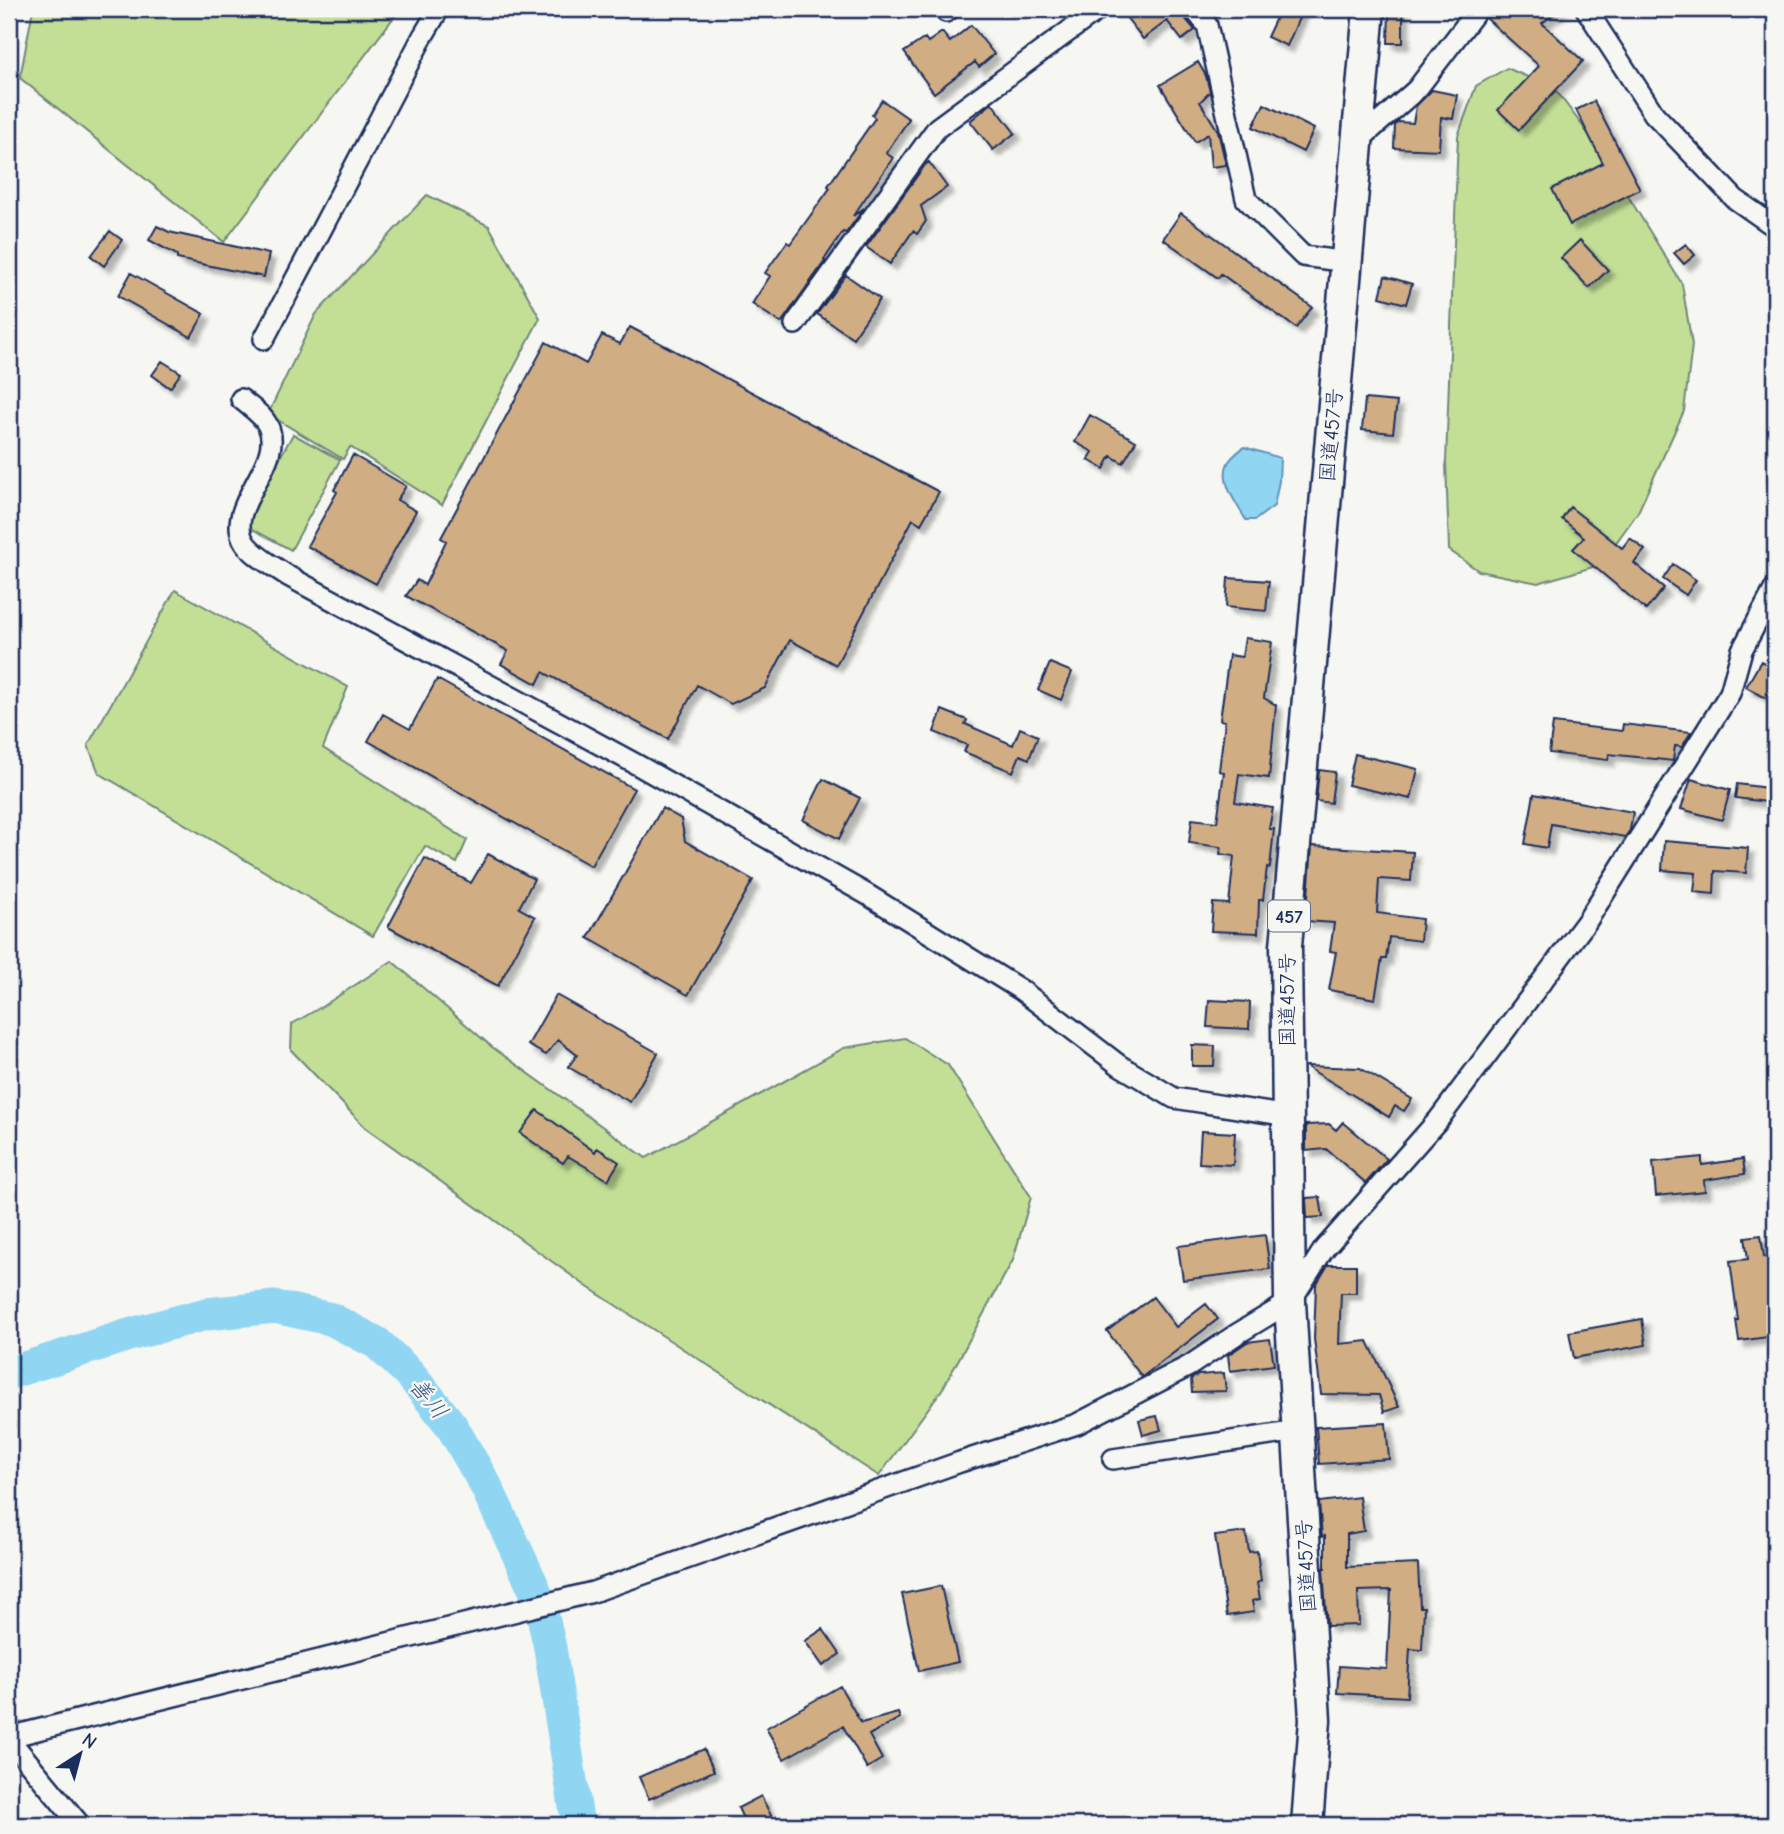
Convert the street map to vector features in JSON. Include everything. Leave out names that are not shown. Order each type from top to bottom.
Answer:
[{"type":"highway","name":"国道457号","points":[[1307,1825],[1315,1720],[1290,1302],[1286,946],[1369,9]]},
{"type":"street","points":[[264,339],[439,9]]},
{"type":"street","points":[[795,324],[937,128],[1099,9]]},
{"type":"street","points":[[1194,9],[1207,24],[1246,199],[1303,256],[1347,262]]},
{"type":"street","points":[[1357,142],[1417,89],[1478,9]]},
{"type":"street","points":[[1586,9],[1654,114],[1735,199],[1775,227]]},
{"type":"street","points":[[241,399],[265,420],[271,436],[271,448],[244,508],[240,528],[245,543],[269,563],[288,576],[634,763],[868,895],[1021,990],[1119,1065],[1174,1098],[1288,1116]]},
{"type":"street","points":[[80,1825],[9,1738],[593,1592],[960,1462],[1077,1424],[1189,1366],[1290,1302],[1324,1249],[1439,1119],[1587,921],[1730,693],[1742,650],[1775,588]]},
{"type":"street","points":[[1113,1459],[1298,1431]]},
{"type":"green space","points":[[33,9],[400,9],[224,242],[20,78]]},
{"type":"green space","points":[[1507,68],[1555,89],[1598,147],[1682,284],[1692,345],[1684,411],[1638,512],[1600,565],[1538,583],[1479,571],[1449,550],[1446,462],[1458,136],[1476,86]]},
{"type":"green space","points":[[427,195],[489,226],[540,318],[442,505],[350,447],[343,459],[268,414],[316,314]]},
{"type":"green space","points":[[293,434],[340,460],[291,550],[243,524]]},
{"type":"green space","points":[[175,590],[348,687],[323,748],[467,840],[457,863],[425,846],[373,936],[99,773],[88,745]]},
{"type":"green space","points":[[392,961],[492,1047],[646,1158],[844,1048],[905,1038],[948,1065],[1031,1197],[1013,1260],[943,1388],[879,1476],[586,1286],[365,1127],[291,1050],[292,1024]]},
{"type":"water","points":[[1244,447],[1280,458],[1274,506],[1255,520],[1246,520],[1227,485],[1228,463]]},
{"type":"building","points":[[1120,9],[1182,9],[1184,17],[1195,30],[1182,40],[1167,21],[1143,39]]},
{"type":"building","points":[[1280,9],[1303,9],[1287,46],[1267,37]]},
{"type":"building","points":[[1389,9],[1403,9],[1403,43],[1388,43]]},
{"type":"building","points":[[1490,9],[1562,9],[1542,23],[1583,61],[1519,130],[1498,110],[1539,66],[1486,18]]},
{"type":"building","points":[[971,25],[994,54],[979,67],[975,62],[934,93],[904,52],[925,38],[928,42],[942,32],[950,42]]},
{"type":"building","points":[[1198,62],[1206,76],[1210,92],[1200,102],[1218,131],[1226,165],[1211,167],[1208,134],[1195,142],[1160,85]]},
{"type":"building","points":[[1432,90],[1457,95],[1453,119],[1441,117],[1439,150],[1394,148],[1395,125],[1398,122],[1413,123],[1416,106]]},
{"type":"building","points":[[882,100],[909,119],[886,153],[893,158],[853,216],[864,208],[846,233],[843,232],[781,323],[752,304],[770,276],[765,273],[787,242],[790,244],[830,188],[828,186],[875,118],[872,115]]},
{"type":"building","points":[[1594,101],[1640,189],[1570,225],[1552,189],[1603,163],[1576,110]]},
{"type":"building","points":[[992,103],[1015,133],[993,150],[970,121]]},
{"type":"building","points":[[1264,104],[1314,129],[1303,152],[1253,127]]},
{"type":"building","points":[[929,162],[947,187],[921,206],[926,221],[917,234],[913,231],[890,264],[866,247]]},
{"type":"building","points":[[1181,213],[1312,307],[1296,328],[1221,274],[1218,278],[1163,239]]},
{"type":"building","points":[[157,226],[169,232],[269,254],[264,277],[177,259],[177,255],[149,240]]},
{"type":"building","points":[[110,231],[122,240],[104,266],[91,256]]},
{"type":"building","points":[[1580,240],[1608,270],[1589,288],[1561,258]]},
{"type":"building","points":[[1686,244],[1695,255],[1684,264],[1674,253]]},
{"type":"building","points":[[131,273],[204,314],[191,337],[118,296]]},
{"type":"building","points":[[846,275],[880,299],[853,338],[817,314]]},
{"type":"building","points":[[1385,276],[1412,284],[1406,304],[1380,297]]},
{"type":"building","points":[[630,327],[939,492],[921,524],[913,519],[836,665],[790,640],[765,688],[731,704],[697,685],[668,739],[543,672],[537,684],[501,664],[508,651],[406,596],[417,580],[425,585],[446,541],[441,538],[546,342],[586,364],[602,335],[620,344]]},
{"type":"building","points":[[162,361],[181,373],[170,388],[152,375]]},
{"type":"building","points":[[1365,399],[1397,402],[1393,433],[1362,430]]},
{"type":"building","points":[[1090,415],[1136,441],[1123,463],[1111,456],[1104,469],[1088,460],[1093,452],[1075,442]]},
{"type":"building","points":[[353,455],[406,486],[397,500],[416,511],[376,584],[307,546],[337,492],[334,490]]},
{"type":"building","points":[[1570,507],[1622,548],[1630,538],[1645,550],[1634,563],[1664,588],[1646,610],[1573,549],[1584,537],[1562,519]]},
{"type":"building","points":[[1673,564],[1696,580],[1686,595],[1663,579]]},
{"type":"building","points":[[1228,578],[1269,581],[1266,611],[1226,607]]},
{"type":"building","points":[[1245,638],[1272,642],[1264,698],[1276,705],[1269,778],[1239,774],[1235,802],[1273,808],[1269,829],[1274,829],[1270,868],[1267,867],[1263,900],[1259,900],[1258,933],[1211,931],[1213,903],[1229,904],[1234,856],[1220,854],[1221,847],[1189,843],[1192,819],[1217,822],[1224,772],[1219,771],[1225,721],[1220,720],[1229,655],[1242,657]]},
{"type":"building","points":[[1761,661],[1775,670],[1775,703],[1746,687]]},
{"type":"building","points":[[1050,663],[1072,672],[1061,700],[1038,690]]},
{"type":"building","points":[[437,679],[634,789],[591,866],[368,741],[383,714],[410,729]]},
{"type":"building","points":[[942,710],[967,720],[965,724],[1013,745],[1020,728],[1038,736],[1029,759],[1020,755],[1013,772],[964,752],[967,745],[934,732]]},
{"type":"building","points":[[1553,723],[1622,731],[1623,724],[1691,732],[1682,747],[1675,746],[1673,761],[1609,754],[1608,760],[1549,753]]},
{"type":"building","points":[[1355,754],[1418,769],[1411,799],[1348,785]]},
{"type":"building","points":[[1319,770],[1335,772],[1331,803],[1316,801]]},
{"type":"building","points":[[823,779],[860,798],[839,839],[803,820]]},
{"type":"building","points":[[1691,779],[1730,790],[1722,820],[1681,809]]},
{"type":"building","points":[[1737,784],[1775,789],[1775,803],[1735,798]]},
{"type":"building","points":[[1534,794],[1633,812],[1630,830],[1625,837],[1551,824],[1547,848],[1525,844]]},
{"type":"building","points":[[662,808],[681,819],[685,841],[753,880],[688,995],[588,938]]},
{"type":"building","points":[[1664,841],[1748,848],[1746,873],[1715,871],[1714,894],[1694,892],[1696,873],[1662,870]]},
{"type":"building","points":[[1312,846],[1413,852],[1411,881],[1379,879],[1377,913],[1422,919],[1420,941],[1389,937],[1375,999],[1329,990],[1336,952],[1330,951],[1334,923],[1306,921]]},
{"type":"building","points":[[488,854],[534,879],[519,908],[535,917],[498,986],[388,927],[425,858],[471,883]]},
{"type":"building","points":[[556,995],[658,1053],[630,1102],[568,1067],[577,1055],[558,1040],[546,1055],[528,1045]]},
{"type":"building","points":[[1209,1000],[1250,1002],[1249,1029],[1207,1027]]},
{"type":"building","points":[[1192,1045],[1215,1046],[1214,1066],[1192,1066]]},
{"type":"building","points":[[1305,1066],[1360,1068],[1412,1099],[1404,1111],[1395,1106],[1389,1117]]},
{"type":"building","points":[[537,1110],[595,1152],[597,1148],[619,1162],[608,1180],[568,1156],[563,1163],[520,1133]]},
{"type":"building","points":[[1343,1122],[1387,1159],[1366,1183],[1326,1149],[1306,1151],[1306,1125],[1329,1124],[1336,1130]]},
{"type":"building","points":[[1201,1131],[1235,1133],[1233,1165],[1199,1163]]},
{"type":"building","points":[[1702,1157],[1702,1165],[1743,1159],[1745,1174],[1704,1180],[1705,1191],[1656,1196],[1653,1162]]},
{"type":"building","points":[[1320,1197],[1323,1217],[1307,1218],[1306,1198]]},
{"type":"building","points":[[1265,1235],[1270,1269],[1183,1280],[1178,1246]]},
{"type":"building","points":[[1761,1235],[1764,1257],[1775,1255],[1775,1296],[1770,1297],[1775,1336],[1739,1341],[1730,1261],[1748,1259],[1745,1237]]},
{"type":"building","points":[[1328,1265],[1356,1265],[1356,1293],[1341,1293],[1339,1344],[1368,1341],[1399,1407],[1384,1412],[1379,1395],[1321,1394],[1314,1339],[1316,1285]]},
{"type":"building","points":[[1153,1297],[1176,1327],[1206,1304],[1218,1319],[1142,1377],[1107,1331]]},
{"type":"building","points":[[1642,1319],[1646,1345],[1574,1358],[1569,1332]]},
{"type":"building","points":[[1270,1339],[1274,1365],[1230,1371],[1228,1355],[1247,1342]]},
{"type":"building","points":[[1224,1373],[1226,1391],[1192,1392],[1191,1379],[1198,1375]]},
{"type":"building","points":[[1157,1416],[1161,1430],[1143,1435],[1139,1420]]},
{"type":"building","points":[[1386,1423],[1389,1459],[1319,1464],[1316,1427]]},
{"type":"building","points":[[1359,1497],[1364,1531],[1347,1534],[1347,1567],[1418,1564],[1420,1607],[1424,1607],[1422,1650],[1410,1649],[1407,1697],[1337,1693],[1339,1666],[1387,1669],[1391,1590],[1358,1591],[1359,1625],[1327,1626],[1323,1568],[1325,1536],[1322,1537],[1319,1502]]},
{"type":"building","points":[[1246,1532],[1249,1552],[1257,1551],[1261,1581],[1257,1583],[1260,1599],[1252,1601],[1254,1612],[1227,1616],[1215,1536]]},
{"type":"building","points":[[941,1586],[958,1662],[919,1671],[902,1594]]},
{"type":"building","points":[[823,1629],[840,1654],[823,1666],[805,1641]]},
{"type":"building","points":[[840,1686],[861,1723],[898,1713],[900,1718],[869,1735],[882,1759],[867,1768],[843,1726],[784,1759],[766,1728]]},
{"type":"building","points":[[704,1749],[714,1771],[649,1799],[639,1777]]},
{"type":"building","points":[[761,1796],[776,1825],[746,1825],[738,1808]]},
{"type":"waterway","name":"善川","points":[[9,1373],[206,1314],[275,1307],[331,1319],[377,1343],[410,1374],[451,1425],[486,1486],[534,1588],[550,1648],[578,1825]]}]
